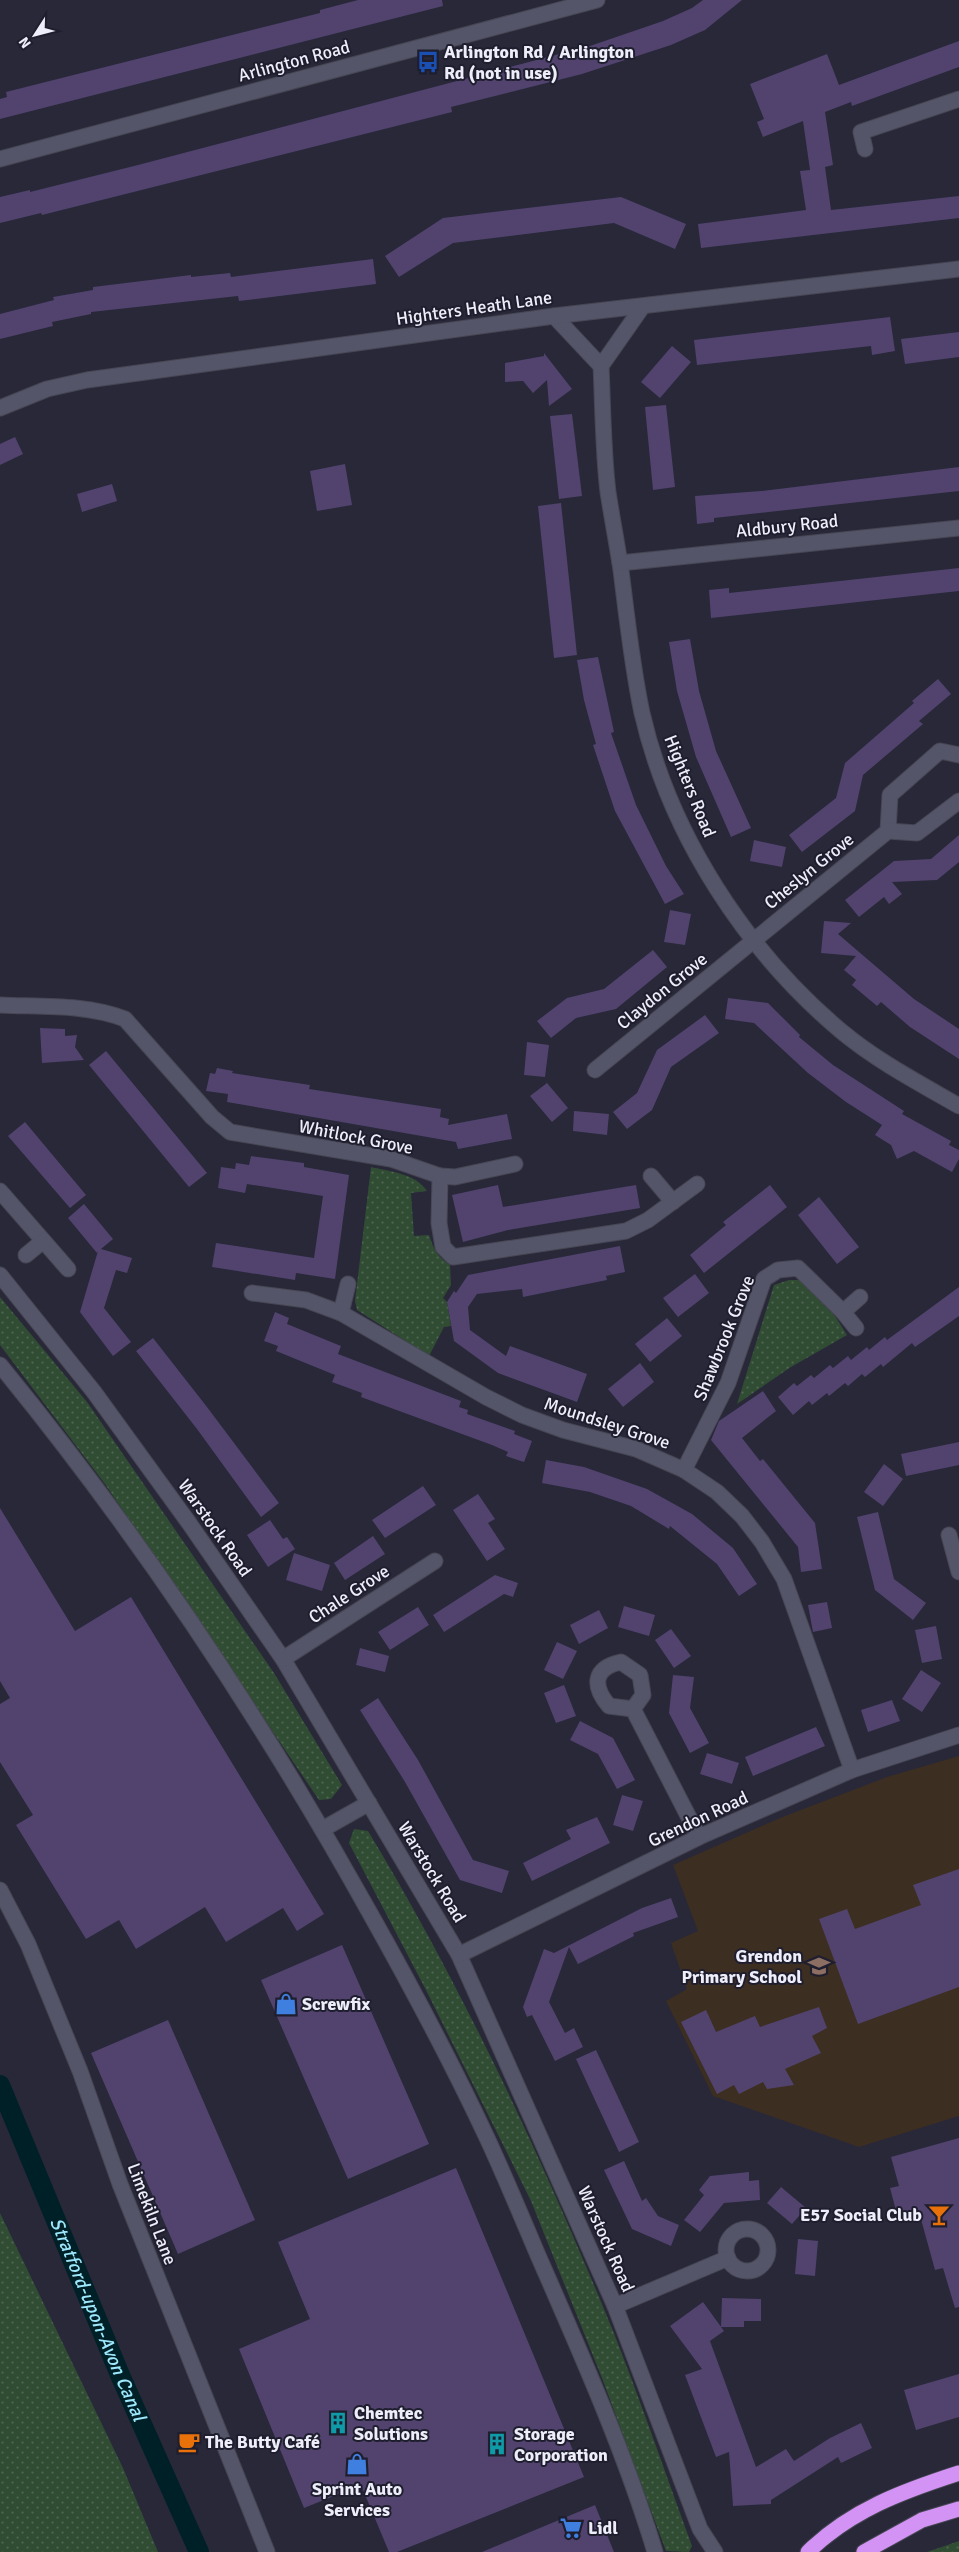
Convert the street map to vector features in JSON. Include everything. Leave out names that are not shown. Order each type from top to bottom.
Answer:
[{"type":"highway","points":[[808,2552],[826,2535],[865,2509],[906,2490],[959,2473]]},
{"type":"highway","points":[[864,2552],[922,2520],[959,2509]]},
{"type":"street","name":"Arlington Road","points":[[0,159],[597,0]]},
{"type":"street","points":[[865,149],[860,132],[959,99]]},
{"type":"street","name":"Highters Heath Lane","points":[[0,408],[47,389],[87,380],[554,316],[959,268]]},
{"type":"street","points":[[554,316],[601,366],[643,306]]},
{"type":"street","name":"Highters Road","points":[[601,366],[608,491],[642,714],[659,768],[684,829],[715,885],[753,940],[841,1031],[902,1074],[959,1106]]},
{"type":"street","name":"Aldbury Road","points":[[620,562],[959,528]]},
{"type":"street","points":[[959,755],[940,751],[890,795],[888,831],[917,833],[959,801]]},
{"type":"street","name":"Cheslyn Grove","points":[[753,940],[888,831]]},
{"type":"street","name":"Claydon Grove","points":[[595,1070],[753,940]]},
{"type":"street","name":"Whitlock Grove","points":[[0,1005],[82,1009],[109,1013],[125,1019],[212,1117],[230,1132],[391,1159],[440,1176]]},
{"type":"street","points":[[515,1164],[455,1177],[440,1176],[438,1223],[443,1247],[453,1257],[626,1231],[648,1220],[697,1184]]},
{"type":"street","points":[[651,1176],[672,1202]]},
{"type":"street","points":[[0,1192],[68,1269]]},
{"type":"street","points":[[26,1255],[43,1242]]},
{"type":"street","name":"Shawbrook Grove","points":[[684,1470],[728,1383],[764,1279],[778,1270],[798,1268],[843,1312],[856,1328]]},
{"type":"street","name":"Warstock Road","points":[[0,1275],[99,1399],[189,1523],[283,1659],[460,1955],[615,2306],[700,2529],[715,2552]]},
{"type":"street","points":[[342,1313],[348,1284]]},
{"type":"street","name":"Moundsley Grove","points":[[252,1293],[306,1300],[342,1313],[486,1397],[522,1415],[563,1430],[636,1449],[684,1470],[718,1492],[742,1516],[762,1542],[784,1579],[852,1770]]},
{"type":"street","points":[[843,1312],[860,1297]]},
{"type":"street","points":[[0,1365],[47,1422],[148,1558],[239,1692],[323,1829],[413,1989],[487,2138],[565,2316],[642,2510],[655,2552]]},
{"type":"street","points":[[949,1535],[959,1572]]},
{"type":"street","name":"Chale Grove","points":[[283,1659],[435,1561]]},
{"type":"street","points":[[633,1708],[699,1837]]},
{"type":"street","name":"Grendon Road","points":[[460,1955],[699,1837],[852,1770],[959,1735]]},
{"type":"street","points":[[323,1829],[369,1803]]},
{"type":"street","name":"Limekiln Lane","points":[[0,1890],[28,1944],[76,2062],[120,2184],[267,2552]]},
{"type":"street","points":[[615,2306],[728,2258]]},
{"type":"shaded area","name":"Grendon Primary School","points":[[959,1756],[959,2116],[859,2147],[713,2096],[666,2001],[687,1989],[671,1943],[698,1931],[673,1865],[780,1818],[887,1777]]},
{"type":"green space","points":[[371,1167],[394,1172],[416,1180],[427,1191],[411,1193],[414,1236],[429,1235],[437,1253],[450,1265],[451,1285],[443,1298],[447,1302],[451,1326],[444,1327],[429,1356],[357,1310],[355,1301]]},
{"type":"green space","points":[[789,1280],[800,1280],[835,1316],[847,1335],[791,1367],[737,1404],[774,1285]]},
{"type":"green space","points":[[0,1297],[87,1402],[274,1673],[342,1785],[331,1799],[319,1800],[105,1484],[0,1345]]},
{"type":"green space","points":[[354,1829],[368,1831],[403,1891],[469,2014],[530,2140],[613,2331],[692,2546],[689,2552],[666,2551],[602,2378],[531,2201],[426,1990],[349,1843]]},
{"type":"green space","points":[[0,2213],[123,2468],[158,2552],[0,2552]]},
{"type":"green space","points":[[959,2541],[959,2552],[927,2552]]},
{"type":"building","points":[[358,0],[442,0],[443,6],[0,119],[0,99],[7,97],[6,92],[320,13],[320,10]]},
{"type":"building","points":[[703,0],[742,0],[705,30],[671,45],[582,74],[451,107],[452,112],[42,215],[41,213],[0,223],[0,197],[30,190],[30,192],[138,165],[590,46],[663,21],[692,8]]},
{"type":"building","points":[[959,41],[959,67],[852,106],[851,102],[825,112],[833,165],[825,167],[831,210],[959,196],[959,218],[701,248],[698,224],[806,210],[800,171],[810,170],[803,121],[763,137],[757,122],[764,119],[750,84],[827,54],[839,85]]},
{"type":"building","points":[[621,197],[686,224],[675,249],[614,223],[453,243],[399,277],[385,256],[443,218]]},
{"type":"building","points":[[373,259],[376,284],[239,301],[238,296],[91,312],[91,314],[52,322],[53,326],[0,339],[0,314],[54,300],[53,297],[93,290],[93,287],[191,275],[191,277],[230,273],[231,277]]},
{"type":"building","points":[[890,317],[895,351],[872,355],[871,346],[697,365],[694,340]]},
{"type":"building","points":[[959,332],[959,357],[905,364],[901,339]]},
{"type":"building","points":[[672,346],[691,362],[660,398],[641,382]]},
{"type":"building","points":[[544,353],[572,389],[549,406],[547,380],[533,393],[523,381],[505,382],[505,363],[544,356]]},
{"type":"building","points":[[666,405],[675,487],[653,490],[645,407]]},
{"type":"building","points":[[572,414],[582,496],[559,499],[550,416]]},
{"type":"building","points":[[15,437],[23,454],[0,465],[0,444]]},
{"type":"building","points":[[345,464],[352,505],[317,511],[310,471]]},
{"type":"building","points":[[959,467],[959,491],[714,518],[714,522],[697,524],[695,496],[761,491]]},
{"type":"building","points":[[112,484],[117,501],[82,512],[77,494]]},
{"type":"building","points":[[561,503],[577,655],[554,658],[538,506]]},
{"type":"building","points":[[959,568],[959,591],[711,618],[709,590],[729,588],[729,593]]},
{"type":"building","points":[[690,639],[699,691],[716,751],[751,828],[731,837],[696,757],[677,691],[669,642]]},
{"type":"building","points":[[598,657],[614,732],[611,733],[636,805],[666,866],[684,894],[665,904],[615,811],[593,745],[596,744],[584,700],[577,660]]},
{"type":"building","points":[[938,679],[951,694],[919,721],[923,724],[863,775],[855,811],[802,852],[789,835],[836,798],[845,763],[914,703],[912,701]]},
{"type":"building","points":[[959,835],[959,862],[937,880],[892,882],[902,894],[889,904],[884,897],[859,917],[845,900],[894,861],[931,859]]},
{"type":"building","points":[[754,840],[786,847],[782,867],[750,861]]},
{"type":"building","points":[[670,910],[691,914],[685,945],[664,942]]},
{"type":"building","points":[[824,921],[851,923],[838,934],[914,999],[959,1029],[959,1059],[910,1027],[881,1002],[877,1006],[852,985],[856,980],[844,970],[856,956],[821,953]]},
{"type":"building","points":[[653,950],[667,967],[616,1009],[576,1018],[551,1038],[537,1021],[567,998],[604,989]]},
{"type":"building","points":[[728,998],[768,1003],[800,1035],[799,1037],[833,1065],[904,1111],[902,1114],[951,1141],[949,1145],[959,1150],[959,1159],[952,1172],[914,1151],[897,1159],[891,1145],[875,1135],[882,1125],[846,1102],[808,1073],[754,1023],[725,1019]]},
{"type":"building","points":[[705,1015],[719,1033],[671,1067],[652,1110],[627,1129],[613,1112],[637,1093],[657,1050]]},
{"type":"building","points":[[40,1028],[65,1029],[65,1036],[77,1035],[75,1047],[84,1060],[42,1063]]},
{"type":"building","points":[[527,1042],[549,1045],[545,1077],[524,1075]]},
{"type":"building","points":[[106,1051],[207,1173],[189,1187],[89,1065]]},
{"type":"building","points":[[217,1068],[233,1071],[232,1073],[310,1085],[309,1089],[441,1109],[440,1117],[449,1119],[448,1125],[507,1114],[512,1139],[458,1149],[456,1142],[227,1102],[228,1094],[206,1091],[210,1073],[215,1074]]},
{"type":"building","points":[[547,1083],[568,1108],[552,1122],[530,1096]]},
{"type":"building","points":[[574,1111],[609,1114],[607,1135],[573,1131]]},
{"type":"building","points":[[25,1122],[86,1195],[70,1208],[8,1136]]},
{"type":"building","points":[[251,1156],[304,1163],[304,1167],[349,1175],[335,1279],[296,1273],[295,1280],[212,1267],[216,1243],[314,1258],[323,1196],[247,1184],[245,1193],[218,1188],[221,1167],[235,1169],[236,1163],[249,1165]]},
{"type":"building","points":[[498,1185],[503,1207],[636,1185],[640,1208],[508,1230],[463,1242],[452,1195]]},
{"type":"building","points":[[770,1185],[787,1207],[704,1273],[690,1255],[726,1225],[723,1222]]},
{"type":"building","points":[[819,1197],[859,1247],[837,1264],[798,1215]]},
{"type":"building","points":[[84,1204],[113,1239],[101,1249],[132,1258],[127,1273],[116,1270],[104,1308],[131,1342],[113,1356],[80,1312],[98,1251],[97,1253],[68,1218]]},
{"type":"building","points":[[620,1246],[625,1272],[606,1276],[607,1280],[523,1297],[522,1289],[477,1294],[468,1307],[470,1330],[506,1356],[510,1346],[587,1374],[577,1402],[498,1373],[454,1341],[447,1302],[454,1291],[456,1293],[468,1275]]},
{"type":"building","points":[[695,1274],[709,1293],[678,1317],[663,1298]]},
{"type":"building","points":[[959,1287],[959,1316],[915,1347],[912,1343],[883,1367],[881,1364],[865,1377],[862,1374],[848,1386],[845,1383],[829,1396],[827,1393],[812,1405],[809,1401],[793,1415],[778,1397],[794,1383],[797,1386],[811,1375],[814,1378],[830,1365],[833,1368],[848,1356],[851,1360],[867,1347],[869,1350],[885,1337],[887,1340]]},
{"type":"building","points":[[275,1312],[289,1318],[287,1324],[341,1346],[338,1354],[461,1401],[459,1407],[468,1410],[467,1414],[515,1431],[514,1434],[532,1441],[524,1462],[506,1456],[508,1452],[492,1445],[361,1397],[362,1393],[332,1382],[335,1375],[276,1351],[278,1346],[264,1341]]},
{"type":"building","points":[[667,1318],[682,1336],[650,1362],[635,1344]]},
{"type":"building","points":[[153,1338],[279,1503],[261,1517],[197,1429],[136,1351]]},
{"type":"building","points":[[640,1363],[654,1382],[623,1407],[608,1389]]},
{"type":"building","points":[[763,1391],[776,1411],[742,1438],[760,1461],[763,1459],[815,1523],[822,1569],[801,1572],[798,1547],[711,1440],[719,1421]]},
{"type":"building","points":[[959,1442],[959,1465],[906,1476],[901,1454]]},
{"type":"building","points":[[546,1460],[584,1467],[647,1489],[692,1514],[733,1548],[757,1584],[739,1596],[717,1564],[670,1526],[669,1529],[631,1506],[590,1492],[542,1483]]},
{"type":"building","points":[[884,1464],[903,1479],[883,1506],[864,1492]]},
{"type":"building","points":[[423,1486],[436,1505],[385,1538],[372,1520]]},
{"type":"building","points":[[478,1494],[495,1519],[488,1523],[505,1549],[487,1561],[453,1510]]},
{"type":"building","points":[[0,1508],[75,1631],[131,1597],[324,1914],[297,1931],[283,1908],[226,1942],[205,1907],[136,1949],[119,1920],[86,1939],[16,1825],[33,1815],[0,1762],[0,1704],[10,1698],[0,1681]]},
{"type":"building","points":[[878,1512],[894,1579],[926,1603],[913,1620],[875,1590],[857,1517]]},
{"type":"building","points":[[270,1520],[283,1539],[287,1537],[295,1549],[268,1567],[247,1535]]},
{"type":"building","points":[[373,1536],[385,1554],[345,1580],[334,1563]]},
{"type":"building","points":[[294,1553],[330,1565],[322,1591],[286,1580]]},
{"type":"building","points":[[495,1575],[518,1583],[513,1597],[504,1594],[444,1632],[433,1615]]},
{"type":"building","points":[[827,1602],[832,1628],[813,1632],[808,1605]]},
{"type":"building","points":[[624,1606],[655,1615],[649,1636],[618,1627]]},
{"type":"building","points":[[418,1607],[429,1625],[390,1650],[378,1632]]},
{"type":"building","points":[[599,1610],[608,1628],[579,1644],[570,1625]]},
{"type":"building","points":[[936,1626],[942,1659],[922,1663],[915,1630]]},
{"type":"building","points":[[671,1629],[691,1656],[674,1668],[655,1640]]},
{"type":"building","points":[[557,1642],[577,1651],[563,1679],[544,1670]]},
{"type":"building","points":[[360,1648],[389,1656],[385,1672],[356,1665]]},
{"type":"building","points":[[921,1670],[941,1683],[922,1712],[902,1699]]},
{"type":"building","points":[[673,1675],[694,1677],[690,1708],[709,1743],[690,1753],[669,1713]]},
{"type":"building","points":[[564,1685],[576,1716],[556,1723],[544,1693]]},
{"type":"building","points":[[378,1698],[418,1760],[473,1860],[509,1871],[502,1893],[460,1880],[405,1782],[360,1710]]},
{"type":"building","points":[[892,1700],[900,1721],[868,1732],[861,1710]]},
{"type":"building","points":[[580,1721],[613,1738],[635,1780],[617,1789],[598,1754],[570,1740]]},
{"type":"building","points":[[816,1727],[825,1746],[753,1776],[745,1757]]},
{"type":"building","points":[[707,1753],[739,1763],[732,1784],[700,1774]]},
{"type":"building","points":[[622,1795],[643,1801],[633,1831],[613,1825]]},
{"type":"building","points":[[597,1817],[610,1843],[532,1881],[523,1863],[571,1839],[566,1830]]},
{"type":"building","points":[[959,1869],[959,1987],[858,2024],[819,1919],[847,1909],[855,1929],[921,1905],[913,1885]]},
{"type":"building","points":[[671,1898],[678,1917],[633,1933],[634,1936],[578,1964],[569,1947],[549,2002],[565,2033],[574,2028],[583,2047],[555,2061],[532,2015],[527,2017],[523,2007],[544,1949],[554,1953],[642,1908]]},
{"type":"building","points":[[342,1945],[429,2144],[348,2179],[261,1980]]},
{"type":"building","points":[[819,2007],[827,2028],[812,2036],[821,2053],[785,2069],[794,2085],[767,2089],[763,2082],[739,2094],[734,2085],[717,2094],[681,2022],[706,2010],[716,2032],[755,2016],[760,2027]]},
{"type":"building","points":[[168,2020],[255,2220],[178,2254],[91,2053]]},
{"type":"building","points":[[596,2050],[639,2142],[619,2152],[576,2059]]},
{"type":"building","name":"E57 Social Club","points":[[959,2138],[959,2307],[955,2308],[943,2268],[935,2270],[919,2212],[898,2218],[890,2188],[899,2186],[891,2157]]},
{"type":"building","points":[[624,2161],[642,2201],[646,2198],[658,2216],[679,2225],[671,2246],[632,2229],[604,2170]]},
{"type":"building","points":[[456,2168],[584,2477],[397,2552],[389,2552],[361,2485],[304,2508],[239,2349],[310,2319],[278,2242]]},
{"type":"building","points":[[749,2172],[749,2181],[759,2180],[760,2200],[724,2203],[700,2232],[684,2220],[704,2195],[699,2190],[710,2176]]},
{"type":"building","points":[[781,2187],[806,2208],[792,2224],[767,2203]]},
{"type":"building","points":[[798,2239],[818,2241],[815,2276],[795,2274]]},
{"type":"building","points":[[722,2298],[761,2299],[761,2321],[744,2321],[744,2327],[721,2327]]},
{"type":"building","points":[[703,2302],[724,2331],[710,2341],[756,2467],[786,2449],[794,2461],[830,2438],[861,2423],[872,2448],[841,2463],[838,2457],[771,2500],[771,2504],[733,2506],[729,2452],[716,2457],[685,2375],[702,2369],[670,2326]]},
{"type":"building","points":[[959,2374],[959,2417],[916,2430],[904,2390]]},
{"type":"building","name":"Lidl","points":[[595,2505],[614,2552],[482,2552]]},
{"type":"waterway","name":"Stratford-upon-Avon Canal","points":[[0,2085],[120,2375],[199,2552]]},
{"type":"place","name":"Arlington Rd / Arlington Rd (not in use)","points":[[428,62]]},
{"type":"place","name":"Grendon Primary School","points":[[819,1966]]},
{"type":"place","name":"Screwfix","points":[[286,2004]]},
{"type":"place","name":"E57 Social Club","points":[[939,2215]]},
{"type":"place","name":"Chemtec Solutions","points":[[338,2423]]},
{"type":"place","name":"The Butty Café","points":[[189,2442]]},
{"type":"place","name":"Storage Corporation","points":[[497,2444]]},
{"type":"place","name":"Sprint Auto Services","points":[[357,2464]]},
{"type":"place","name":"Lidl","points":[[571,2528]]}]
